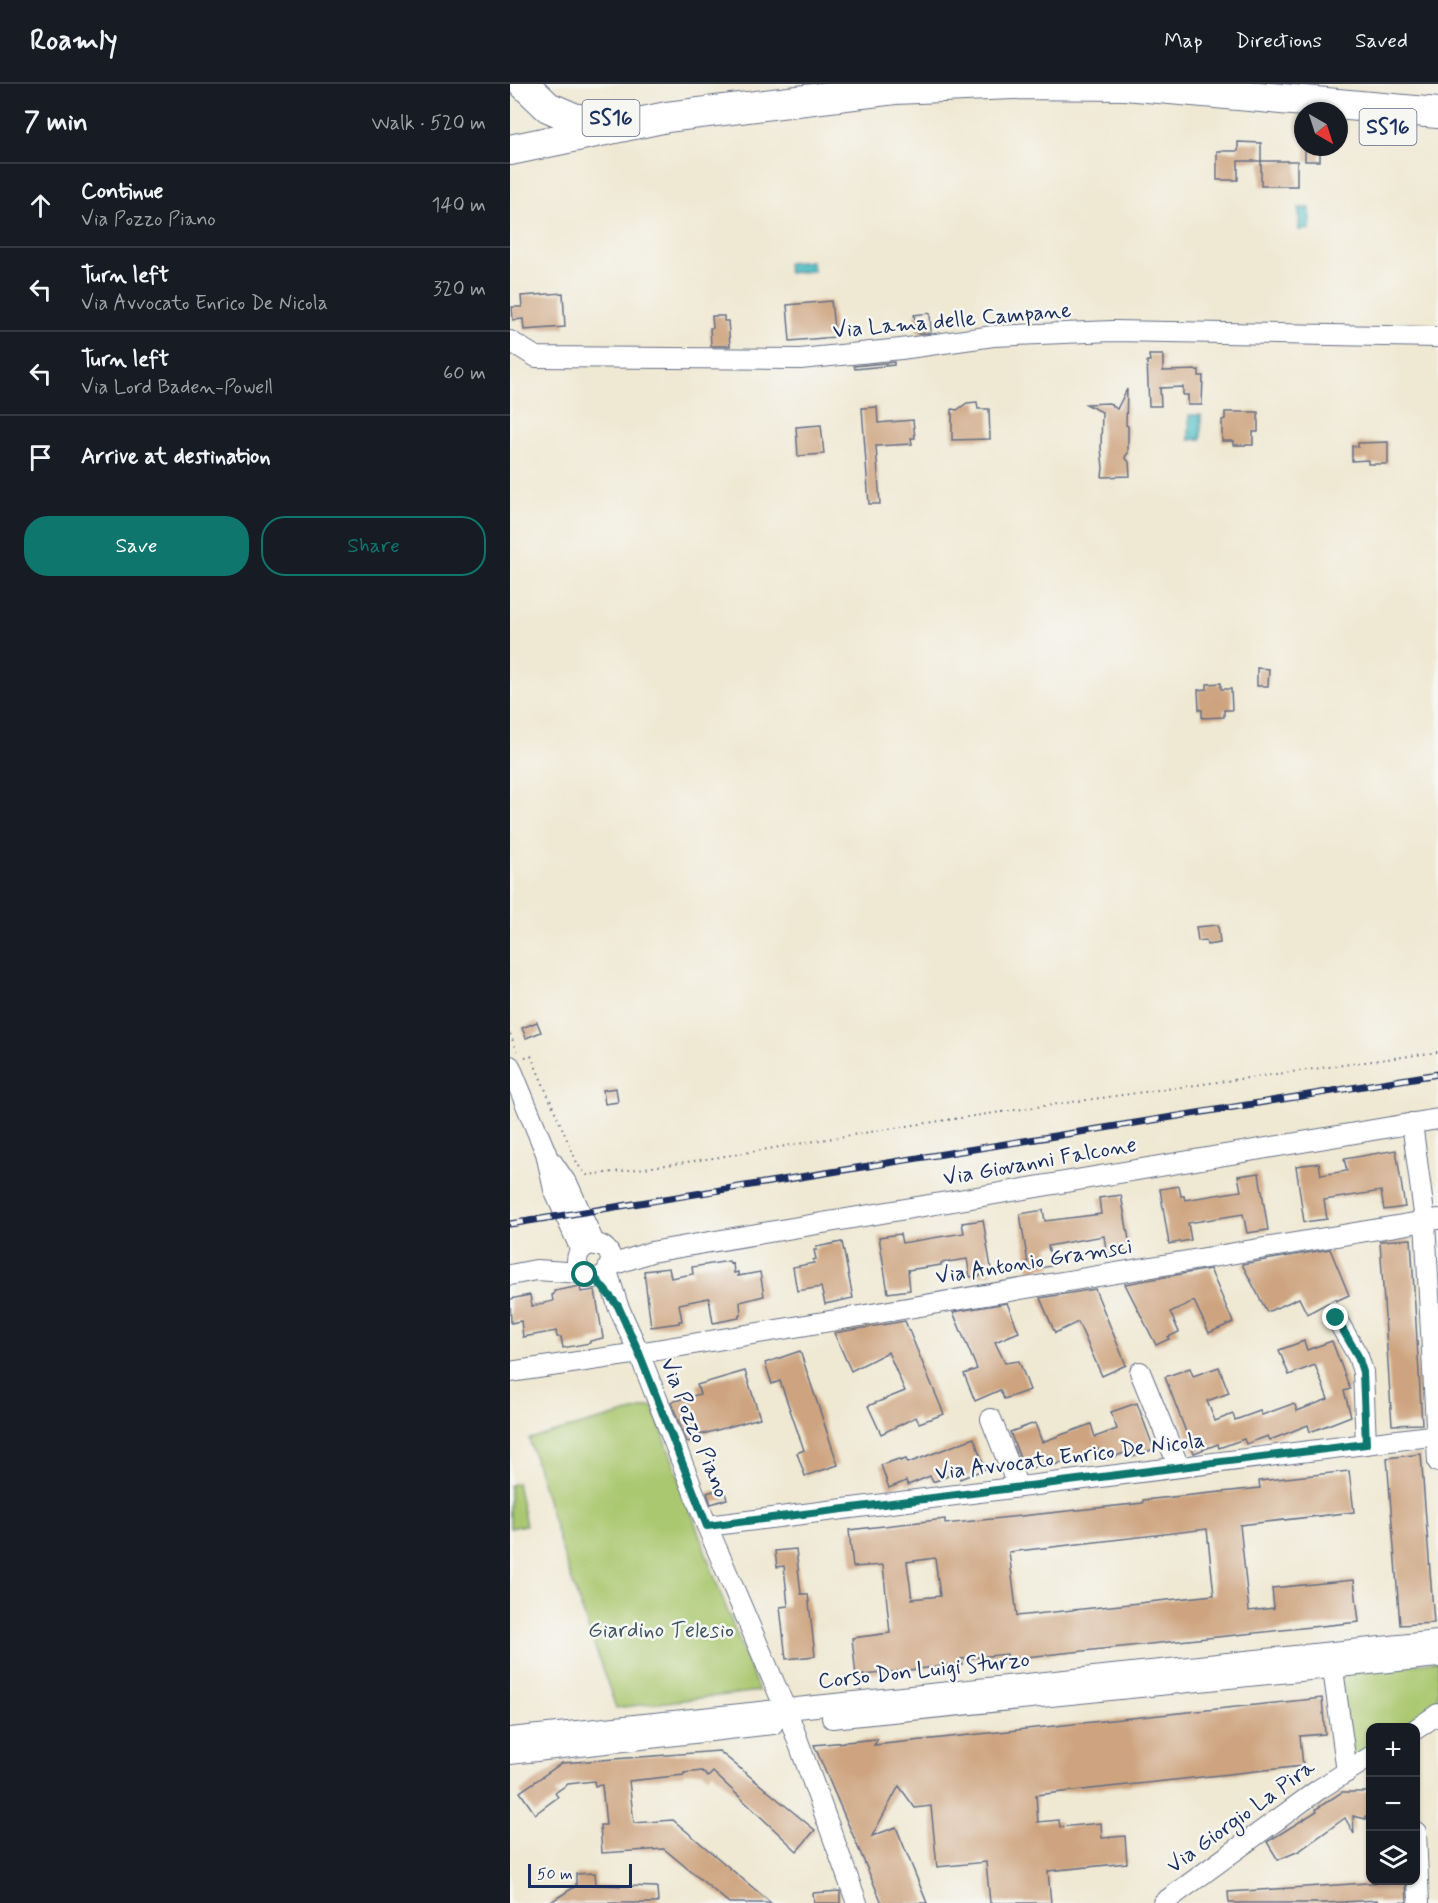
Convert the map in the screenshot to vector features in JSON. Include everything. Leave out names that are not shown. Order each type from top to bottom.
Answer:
[{"type":"highway","name":"SS16","points":[[524,84],[548,107],[576,119],[607,119],[662,110],[710,110]]},
{"type":"highway","name":"SS16","points":[[510,150],[710,110],[895,89],[1012,84],[1125,85],[1438,112]]},
{"type":"highway","name":"SS16","points":[[510,166],[694,132],[842,114],[989,101],[1118,102],[1294,118]]},
{"type":"highway","name":"SS16","points":[[1348,123],[1438,131]]},
{"type":"street","name":"Via Lama delle Campane","points":[[510,341],[536,357],[800,359],[901,349],[993,336],[1113,331],[1438,337]]},
{"type":"street","name":"Via Pozzo Piano","points":[[515,1061],[546,1153],[569,1187],[594,1261],[639,1353],[707,1526],[788,1716],[857,1903]]},
{"type":"street","name":"Via Giovanni Falcone","points":[[510,1275],[536,1270],[559,1260],[594,1261],[651,1252],[1438,1119]]},
{"type":"street","points":[[1412,1123],[1431,1220],[1438,1462]]},
{"type":"street","name":"Via Antonio Gramsci","points":[[510,1372],[639,1353],[1431,1220]]},
{"type":"street","points":[[1336,1318],[1358,1356],[1363,1372],[1366,1444]]},
{"type":"street","points":[[1140,1372],[1179,1467]]},
{"type":"street","points":[[991,1419],[1018,1487]]},
{"type":"street","name":"Via Avvocato Enrico De Nicola","points":[[707,1526],[1437,1435]]},
{"type":"street","name":"Corso Don Luigi Sturzo","points":[[510,1754],[788,1716],[1342,1650],[1438,1641]]},
{"type":"street","points":[[1342,1650],[1333,1660],[1333,1669],[1347,1772]]},
{"type":"street","name":"Corso Don Luigi Sturzo","points":[[510,1738],[1333,1669],[1438,1657]]},
{"type":"street","points":[[1420,1726],[1438,1714]]},
{"type":"street","name":"Via Giorgio La Pira","points":[[1163,1903],[1318,1790],[1366,1760]]},
{"type":"street","points":[[1418,1885],[1419,1903]]},
{"type":"path","points":[[510,1034],[515,1061],[531,1056],[578,1165],[587,1175],[653,1168],[864,1133],[1118,1095],[1438,1052]]},
{"type":"green space","name":"Giardino Telesio","points":[[653,1406],[720,1592],[759,1691],[616,1708],[567,1567],[529,1439]]},
{"type":"green space","points":[[517,1483],[526,1525],[510,1528],[510,1485]]},
{"type":"green space","points":[[1438,1661],[1438,1708],[1414,1723],[1366,1723],[1366,1755],[1351,1764],[1338,1673]]},
{"type":"water","points":[[1299,208],[1310,208],[1310,229],[1299,230]]},
{"type":"water","points":[[812,261],[813,271],[788,273],[787,263]]},
{"type":"water","points":[[1189,415],[1201,415],[1201,439],[1189,440]]},
{"type":"building","points":[[1238,142],[1261,143],[1261,161],[1238,161],[1238,180],[1217,180],[1217,151],[1238,151]]},
{"type":"building","points":[[1305,156],[1320,156],[1320,161],[1305,161]]},
{"type":"building","points":[[1261,161],[1297,161],[1297,186],[1261,186]]},
{"type":"building","points":[[563,293],[565,327],[524,330],[523,319],[513,320],[512,307],[522,307],[521,296]]},
{"type":"building","points":[[831,301],[835,337],[790,341],[787,305]]},
{"type":"building","points":[[930,313],[931,333],[918,334],[914,315]]},
{"type":"building","points":[[712,316],[724,316],[724,321],[728,321],[730,346],[711,346]]},
{"type":"building","points":[[1149,355],[1163,355],[1163,371],[1199,370],[1199,376],[1203,376],[1202,405],[1188,405],[1188,395],[1183,395],[1183,387],[1160,388],[1161,406],[1149,406],[1147,361],[1150,361]]},
{"type":"building","points":[[894,362],[894,365],[855,369],[854,366]]},
{"type":"building","points":[[1127,389],[1128,453],[1125,457],[1129,462],[1130,476],[1102,477],[1102,412],[1086,404],[1109,403],[1117,409]]},
{"type":"building","points":[[977,402],[978,409],[989,409],[990,439],[952,440],[952,409],[957,410],[967,403]]},
{"type":"building","points":[[877,407],[878,423],[913,420],[915,438],[911,438],[912,444],[876,446],[880,504],[869,504],[862,408]]},
{"type":"building","points":[[1225,412],[1258,412],[1258,432],[1253,432],[1253,445],[1234,445],[1234,441],[1222,441],[1222,420],[1225,419]]},
{"type":"building","points":[[821,425],[824,454],[798,456],[796,427]]},
{"type":"building","points":[[1388,442],[1388,464],[1368,464],[1368,460],[1352,461],[1352,446],[1358,447],[1358,443]]},
{"type":"building","points":[[1257,668],[1269,669],[1268,686],[1257,686]]},
{"type":"building","points":[[1221,683],[1221,689],[1231,689],[1232,710],[1224,710],[1224,717],[1202,718],[1202,710],[1199,710],[1198,690],[1207,689],[1207,684]]},
{"type":"building","points":[[1218,925],[1220,943],[1207,945],[1206,940],[1198,941],[1196,927]]},
{"type":"building","points":[[537,1022],[541,1032],[526,1038],[522,1028]]},
{"type":"building","points":[[616,1088],[618,1102],[605,1104],[603,1090]]},
{"type":"building","points":[[1396,1150],[1405,1207],[1384,1210],[1381,1191],[1324,1200],[1327,1219],[1304,1222],[1296,1166],[1319,1163],[1321,1175],[1347,1171],[1344,1159]]},
{"type":"building","points":[[1259,1173],[1268,1230],[1247,1233],[1243,1214],[1188,1223],[1191,1240],[1169,1244],[1160,1189],[1179,1186],[1181,1196],[1184,1196],[1185,1200],[1241,1191],[1238,1176]]},
{"type":"building","points":[[1121,1195],[1131,1251],[1107,1255],[1104,1236],[1080,1240],[1048,1246],[1052,1266],[1029,1270],[1020,1214],[1043,1210],[1045,1221],[1101,1214],[1099,1198]]},
{"type":"building","points":[[983,1220],[992,1274],[970,1277],[967,1259],[941,1263],[941,1265],[908,1270],[910,1290],[888,1293],[879,1237],[900,1234],[902,1243],[964,1233],[962,1223]]},
{"type":"building","points":[[1411,1239],[1422,1424],[1392,1425],[1380,1241]]},
{"type":"building","points":[[842,1242],[853,1298],[825,1304],[821,1287],[797,1291],[793,1267],[814,1263],[816,1247]]},
{"type":"building","points":[[1330,1249],[1349,1295],[1336,1301],[1335,1299],[1307,1314],[1299,1298],[1267,1312],[1242,1264]]},
{"type":"building","points":[[729,1261],[730,1264],[733,1263],[734,1273],[738,1272],[738,1276],[760,1272],[764,1296],[740,1302],[741,1315],[739,1318],[713,1323],[709,1298],[679,1304],[682,1321],[679,1323],[651,1327],[644,1271],[669,1268],[671,1278],[693,1274],[692,1267]]},
{"type":"building","points":[[1210,1269],[1233,1322],[1209,1333],[1194,1301],[1170,1312],[1179,1332],[1156,1345],[1125,1284]]},
{"type":"building","points":[[580,1286],[581,1292],[595,1290],[603,1338],[563,1348],[561,1337],[557,1337],[556,1331],[523,1337],[521,1321],[511,1323],[510,1299],[530,1295],[532,1306],[553,1301],[554,1291]]},
{"type":"building","points":[[1095,1289],[1126,1365],[1102,1376],[1078,1322],[1055,1333],[1040,1298]]},
{"type":"building","points":[[1007,1303],[1019,1332],[995,1342],[1005,1363],[1019,1361],[1030,1390],[1004,1399],[1000,1390],[975,1401],[964,1374],[977,1369],[953,1312]]},
{"type":"building","points":[[905,1321],[944,1414],[919,1423],[916,1417],[881,1434],[868,1406],[905,1391],[888,1352],[851,1371],[834,1333]]},
{"type":"building","points":[[1304,1341],[1307,1350],[1332,1341],[1350,1389],[1344,1391],[1351,1416],[1310,1432],[1308,1425],[1270,1440],[1268,1436],[1246,1444],[1244,1439],[1219,1448],[1218,1444],[1194,1453],[1165,1377],[1190,1368],[1193,1376],[1219,1367],[1229,1393],[1207,1401],[1215,1421],[1233,1414],[1235,1420],[1260,1411],[1262,1415],[1292,1404],[1295,1405],[1297,1411],[1328,1399],[1315,1365],[1289,1375],[1279,1350]]},
{"type":"building","points":[[800,1351],[838,1465],[805,1476],[797,1453],[804,1450],[780,1381],[772,1384],[765,1363]]},
{"type":"building","points":[[745,1371],[760,1418],[696,1436],[697,1440],[687,1442],[671,1402],[700,1394],[697,1385]]},
{"type":"building","points":[[1137,1403],[1154,1449],[1129,1458],[1127,1452],[1103,1461],[1098,1449],[1049,1467],[1047,1462],[1025,1471],[1010,1432],[1035,1423],[1042,1442],[1091,1424],[1095,1437],[1117,1429],[1111,1412]]},
{"type":"building","points":[[974,1438],[985,1469],[960,1479],[958,1472],[933,1482],[930,1476],[908,1485],[906,1481],[889,1488],[881,1465],[899,1459],[900,1461],[906,1459],[908,1463]]},
{"type":"building","points":[[1421,1454],[1434,1623],[1400,1625],[1387,1458]]},
{"type":"building","points":[[1349,1471],[1354,1512],[1240,1525],[1249,1611],[1274,1608],[1272,1588],[1354,1580],[1359,1622],[1007,1659],[1007,1654],[961,1659],[962,1664],[856,1676],[852,1638],[890,1633],[883,1565],[853,1567],[849,1530],[945,1519],[945,1524],[1143,1503],[1143,1500],[1260,1488],[1259,1481]],"holes":[[[1207,1529],[1214,1595],[1017,1616],[1009,1552]],[[935,1558],[940,1596],[912,1599],[907,1562]]]},
{"type":"building","points":[[723,1488],[727,1499],[711,1504],[707,1493]]},
{"type":"building","points":[[796,1549],[801,1594],[808,1594],[815,1656],[786,1659],[780,1607],[788,1606],[784,1566],[777,1567],[775,1551]]},
{"type":"building","points":[[1322,1698],[1325,1734],[1300,1736],[1303,1766],[1036,1795],[1038,1822],[1059,1820],[1060,1827],[1101,1823],[1102,1838],[1125,1836],[1127,1863],[1048,1871],[1051,1903],[990,1903],[986,1862],[937,1867],[931,1806],[915,1808],[899,1786],[872,1836],[896,1827],[927,1903],[882,1903],[814,1745],[878,1739],[874,1745]]},
{"type":"building","points":[[719,1751],[815,1830],[797,1851],[713,1772],[708,1777],[702,1771],[629,1781],[634,1823],[673,1820],[771,1903],[729,1903],[664,1849],[602,1853],[600,1825],[606,1825],[602,1785],[595,1786],[594,1781],[568,1784],[555,1793],[558,1797],[535,1814],[520,1792],[562,1763]]},
{"type":"building","points":[[1342,1792],[1366,1792],[1366,1819],[1353,1816],[1354,1834],[1345,1818],[1299,1851],[1278,1860],[1267,1842],[1317,1811],[1316,1809]]},
{"type":"building","points":[[595,1873],[596,1885],[657,1887],[658,1903],[549,1903],[576,1886],[576,1874]]},
{"type":"building","points":[[1366,1883],[1366,1885],[1406,1885],[1407,1902],[1377,1903],[1377,1900],[1324,1903],[1229,1903],[1228,1892]]},
{"type":"building","points":[[840,1891],[840,1903],[814,1903],[813,1893]]},
{"type":"railway","points":[[510,1224],[1438,1074]]},
{"type":"route","points":[[585,1275],[601,1283],[618,1306],[639,1353],[707,1526],[1366,1444],[1363,1372],[1351,1341],[1336,1318]]}]
